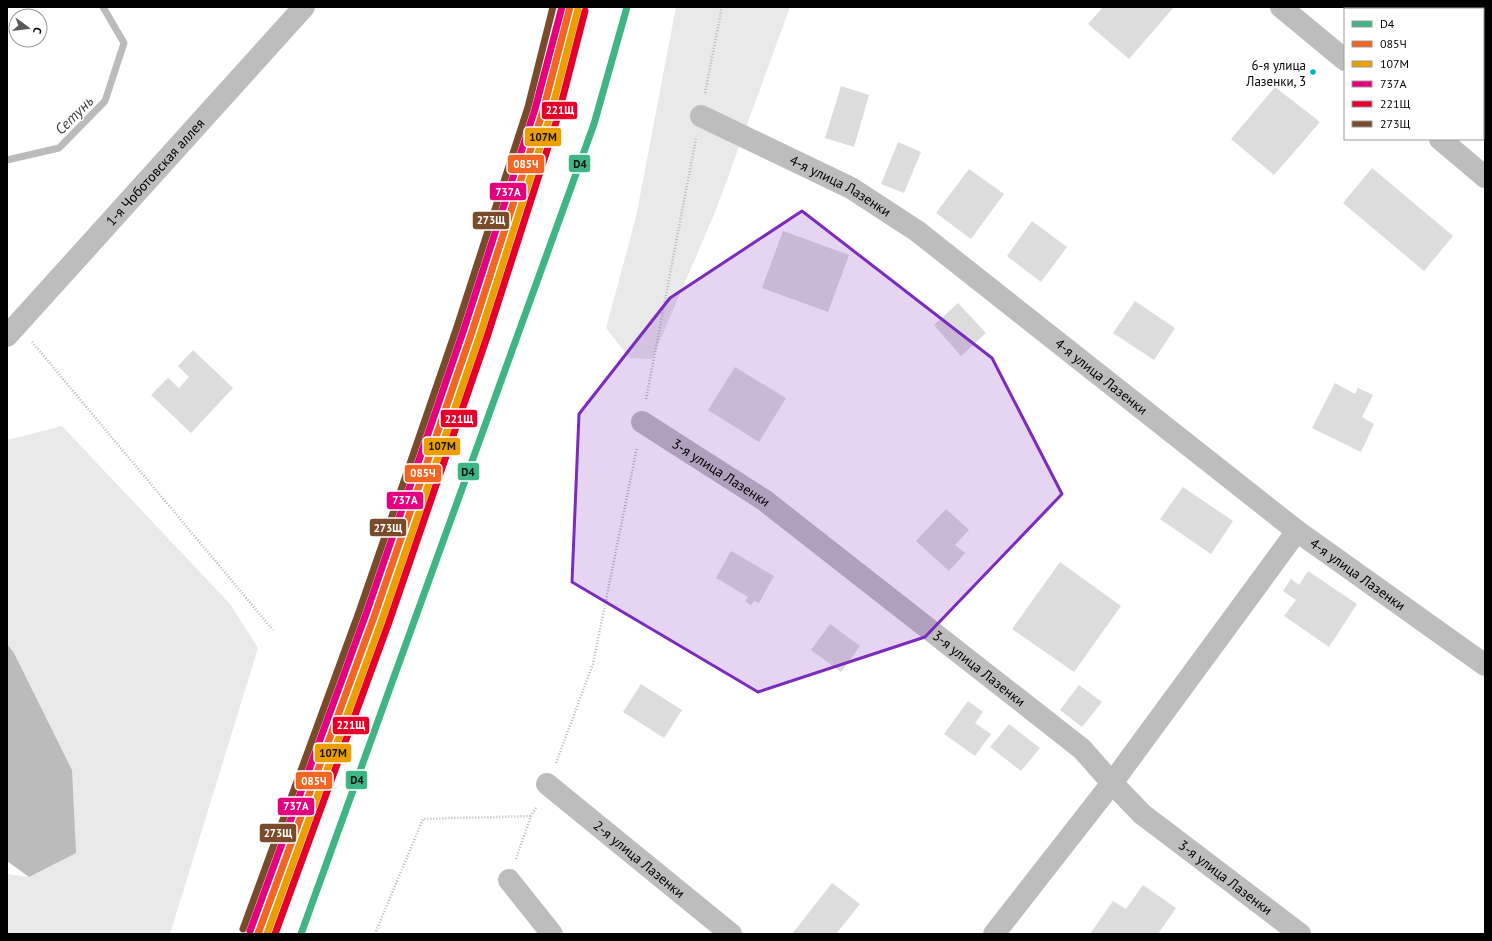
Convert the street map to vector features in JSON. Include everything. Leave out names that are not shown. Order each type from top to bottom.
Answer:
[{"type":"street","name":"1-я Чоботовская аллея","points":[[12,330],[304,7]]},
{"type":"street","points":[[1281,7],[1344,59]]},
{"type":"street","name":"4-я улица Лазенки","points":[[701,116],[851,188],[917,231],[1297,531],[1485,665]]},
{"type":"street","points":[[1441,140],[1485,177]]},
{"type":"street","name":"3-я улица Лазенки","points":[[642,422],[764,500],[1082,749],[1142,814],[1300,934]]},
{"type":"street","points":[[994,934],[1112,783],[1297,531]]},
{"type":"street","name":"2-я улица Лазенки","points":[[548,784],[731,934]]},
{"type":"street","points":[[509,880],[552,934]]},
{"type":"path","points":[[509,880],[531,816],[548,784],[592,664],[642,422],[722,7]]},
{"type":"path","points":[[12,330],[273,630]]},
{"type":"path","points":[[375,934],[423,819],[531,816]]},
{"type":"highlighted area","points":[[802,211],[992,358],[1062,494],[925,637],[758,692],[572,582],[579,414],[670,298]]},
{"type":"shaded area","points":[[676,7],[790,7],[716,210],[652,359],[629,358],[606,328],[636,217]]},
{"type":"shaded area","points":[[62,426],[230,604],[258,648],[170,934],[7,934],[7,874],[29,877],[72,770],[14,653],[7,644],[7,440]]},
{"type":"shaded area","points":[[7,644],[14,653],[72,770],[76,853],[29,877],[7,861]]},
{"type":"building","points":[[1103,7],[1174,7],[1129,59],[1088,24]]},
{"type":"building","points":[[1403,7],[1455,7],[1454,8]]},
{"type":"building","points":[[841,86],[869,95],[854,147],[825,138]]},
{"type":"building","points":[[1275,87],[1320,122],[1274,175],[1231,139]]},
{"type":"building","points":[[898,142],[921,152],[904,193],[881,184]]},
{"type":"building","points":[[1372,168],[1453,236],[1424,271],[1343,203]]},
{"type":"building","points":[[969,169],[1004,194],[971,239],[936,213]]},
{"type":"building","points":[[1032,221],[1067,247],[1041,282],[1007,256]]},
{"type":"building","points":[[783,231],[849,255],[828,312],[762,288]]},
{"type":"building","points":[[1135,301],[1175,328],[1154,360],[1113,333]]},
{"type":"building","points":[[958,303],[986,333],[961,356],[934,325]]},
{"type":"building","points":[[193,350],[233,388],[191,433],[151,395],[168,378],[179,388],[189,377],[178,366]]},
{"type":"building","points":[[735,367],[786,398],[759,442],[708,410]]},
{"type":"building","points":[[1335,383],[1355,394],[1358,388],[1373,395],[1362,417],[1374,424],[1361,452],[1312,428]]},
{"type":"building","points":[[1183,487],[1233,521],[1211,554],[1160,519]]},
{"type":"building","points":[[946,509],[969,530],[955,545],[965,553],[949,571],[916,541]]},
{"type":"building","points":[[731,551],[774,576],[759,603],[754,601],[751,605],[745,601],[748,597],[716,578]]},
{"type":"building","points":[[1060,562],[1121,606],[1074,672],[1012,629]]},
{"type":"building","points":[[1308,571],[1357,604],[1329,647],[1284,616],[1296,600],[1283,591],[1291,579],[1299,585]]},
{"type":"building","points":[[830,624],[860,646],[841,672],[811,650]]},
{"type":"building","points":[[641,684],[682,710],[664,738],[623,712]]},
{"type":"building","points":[[1079,685],[1102,702],[1082,727],[1060,710]]},
{"type":"building","points":[[968,701],[983,712],[975,723],[991,734],[975,756],[944,734]]},
{"type":"building","points":[[1009,724],[1040,748],[1021,771],[990,747]]},
{"type":"building","points":[[832,883],[860,904],[836,934],[792,934]]},
{"type":"building","points":[[1143,885],[1176,908],[1158,934],[1090,934],[1113,901],[1126,909]]},
{"type":"waterway","name":"Сетунь","points":[[7,160],[59,148],[105,101],[124,43],[103,7]]},
{"type":"transit line","name":"273Щ","points":[[243,929],[359,612],[457,327],[528,107],[553,7]]},
{"type":"transit line","name":"737А","points":[[250,931],[366,614],[464,329],[535,109],[562,7]]},
{"type":"transit line","name":"085Ч","points":[[258,934],[374,617],[472,332],[543,111],[570,7]]},
{"type":"transit line","name":"D4","points":[[301,934],[594,124],[627,7]]},
{"type":"transit line","name":"107М","points":[[267,934],[382,620],[480,335],[551,113],[578,9]]},
{"type":"transit line","name":"221Щ","points":[[275,934],[389,622],[487,337],[558,116],[585,11]]},
{"type":"place","name":"6-я улица Лазенки, 3","points":[[1313,72]]}]
